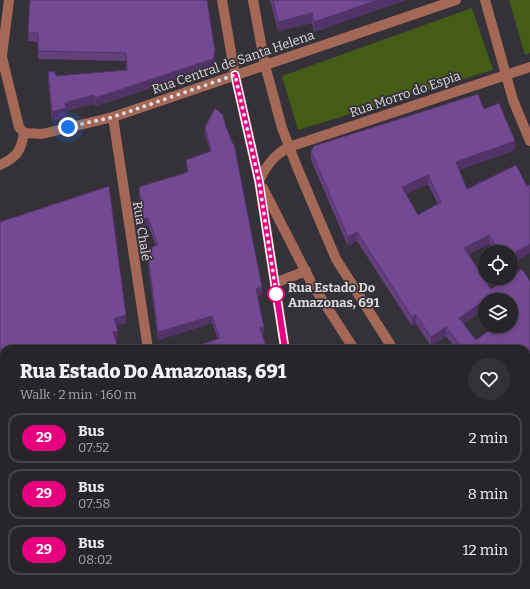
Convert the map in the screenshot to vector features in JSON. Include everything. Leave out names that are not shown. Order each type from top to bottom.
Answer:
[{"type":"street","points":[[0,165],[16,156],[22,148],[22,130],[1,52],[9,0]]},
{"type":"street","points":[[222,0],[235,75],[259,181],[284,345]]},
{"type":"street","points":[[253,0],[265,65],[289,147],[336,259],[390,345]]},
{"type":"street","name":"Rua Central de Santa Helena","points":[[22,130],[42,134],[113,117],[456,0]]},
{"type":"street","points":[[485,0],[505,75],[513,100],[530,141]]},
{"type":"street","name":"Rua Morro do Espia","points":[[259,181],[264,170],[278,152],[289,147],[530,67]]},
{"type":"street","name":"Rua Chalé","points":[[113,117],[147,345]]},
{"type":"street","points":[[259,181],[312,284],[351,345]]},
{"type":"street","points":[[275,283],[306,271]]},
{"type":"green space","points":[[509,0],[530,0],[530,53],[525,55]]},
{"type":"green space","points":[[472,8],[493,70],[298,130],[282,76]]},
{"type":"building","points":[[30,0],[207,0],[215,51],[213,59],[95,98],[94,95],[65,103],[66,108],[52,112],[48,72],[54,71],[56,76],[127,70],[126,53],[38,51],[38,33],[28,33]]},
{"type":"building","points":[[273,0],[378,0],[314,22],[312,13],[278,22]]},
{"type":"building","points":[[478,94],[484,109],[499,103],[515,141],[456,162],[467,189],[516,165],[527,186],[530,185],[530,244],[518,251],[518,245],[495,245],[489,235],[464,248],[478,269],[478,285],[488,285],[491,289],[498,285],[518,285],[518,272],[522,269],[530,281],[530,345],[460,345],[446,327],[431,337],[416,315],[412,317],[357,232],[348,237],[311,151],[314,146]],"holes":[[[428,175],[441,202],[418,215],[402,187]]]},
{"type":"building","points":[[215,108],[223,115],[226,127],[234,144],[262,287],[256,289],[264,327],[260,328],[266,345],[200,345],[220,338],[212,316],[158,332],[147,249],[158,245],[148,218],[143,219],[139,187],[188,172],[186,160],[211,151],[205,127]]},
{"type":"building","points":[[109,186],[126,315],[114,319],[118,331],[113,332],[117,344],[0,345],[0,222]]},
{"type":"bus line","name":"29","points":[[235,75],[259,181],[284,345]]},
{"type":"place","name":"Rua Estado Do Amazonas, 691","points":[[276,294]]},
{"type":"route","points":[[68,127],[113,117],[235,75],[259,181],[277,299],[276,294]]}]
